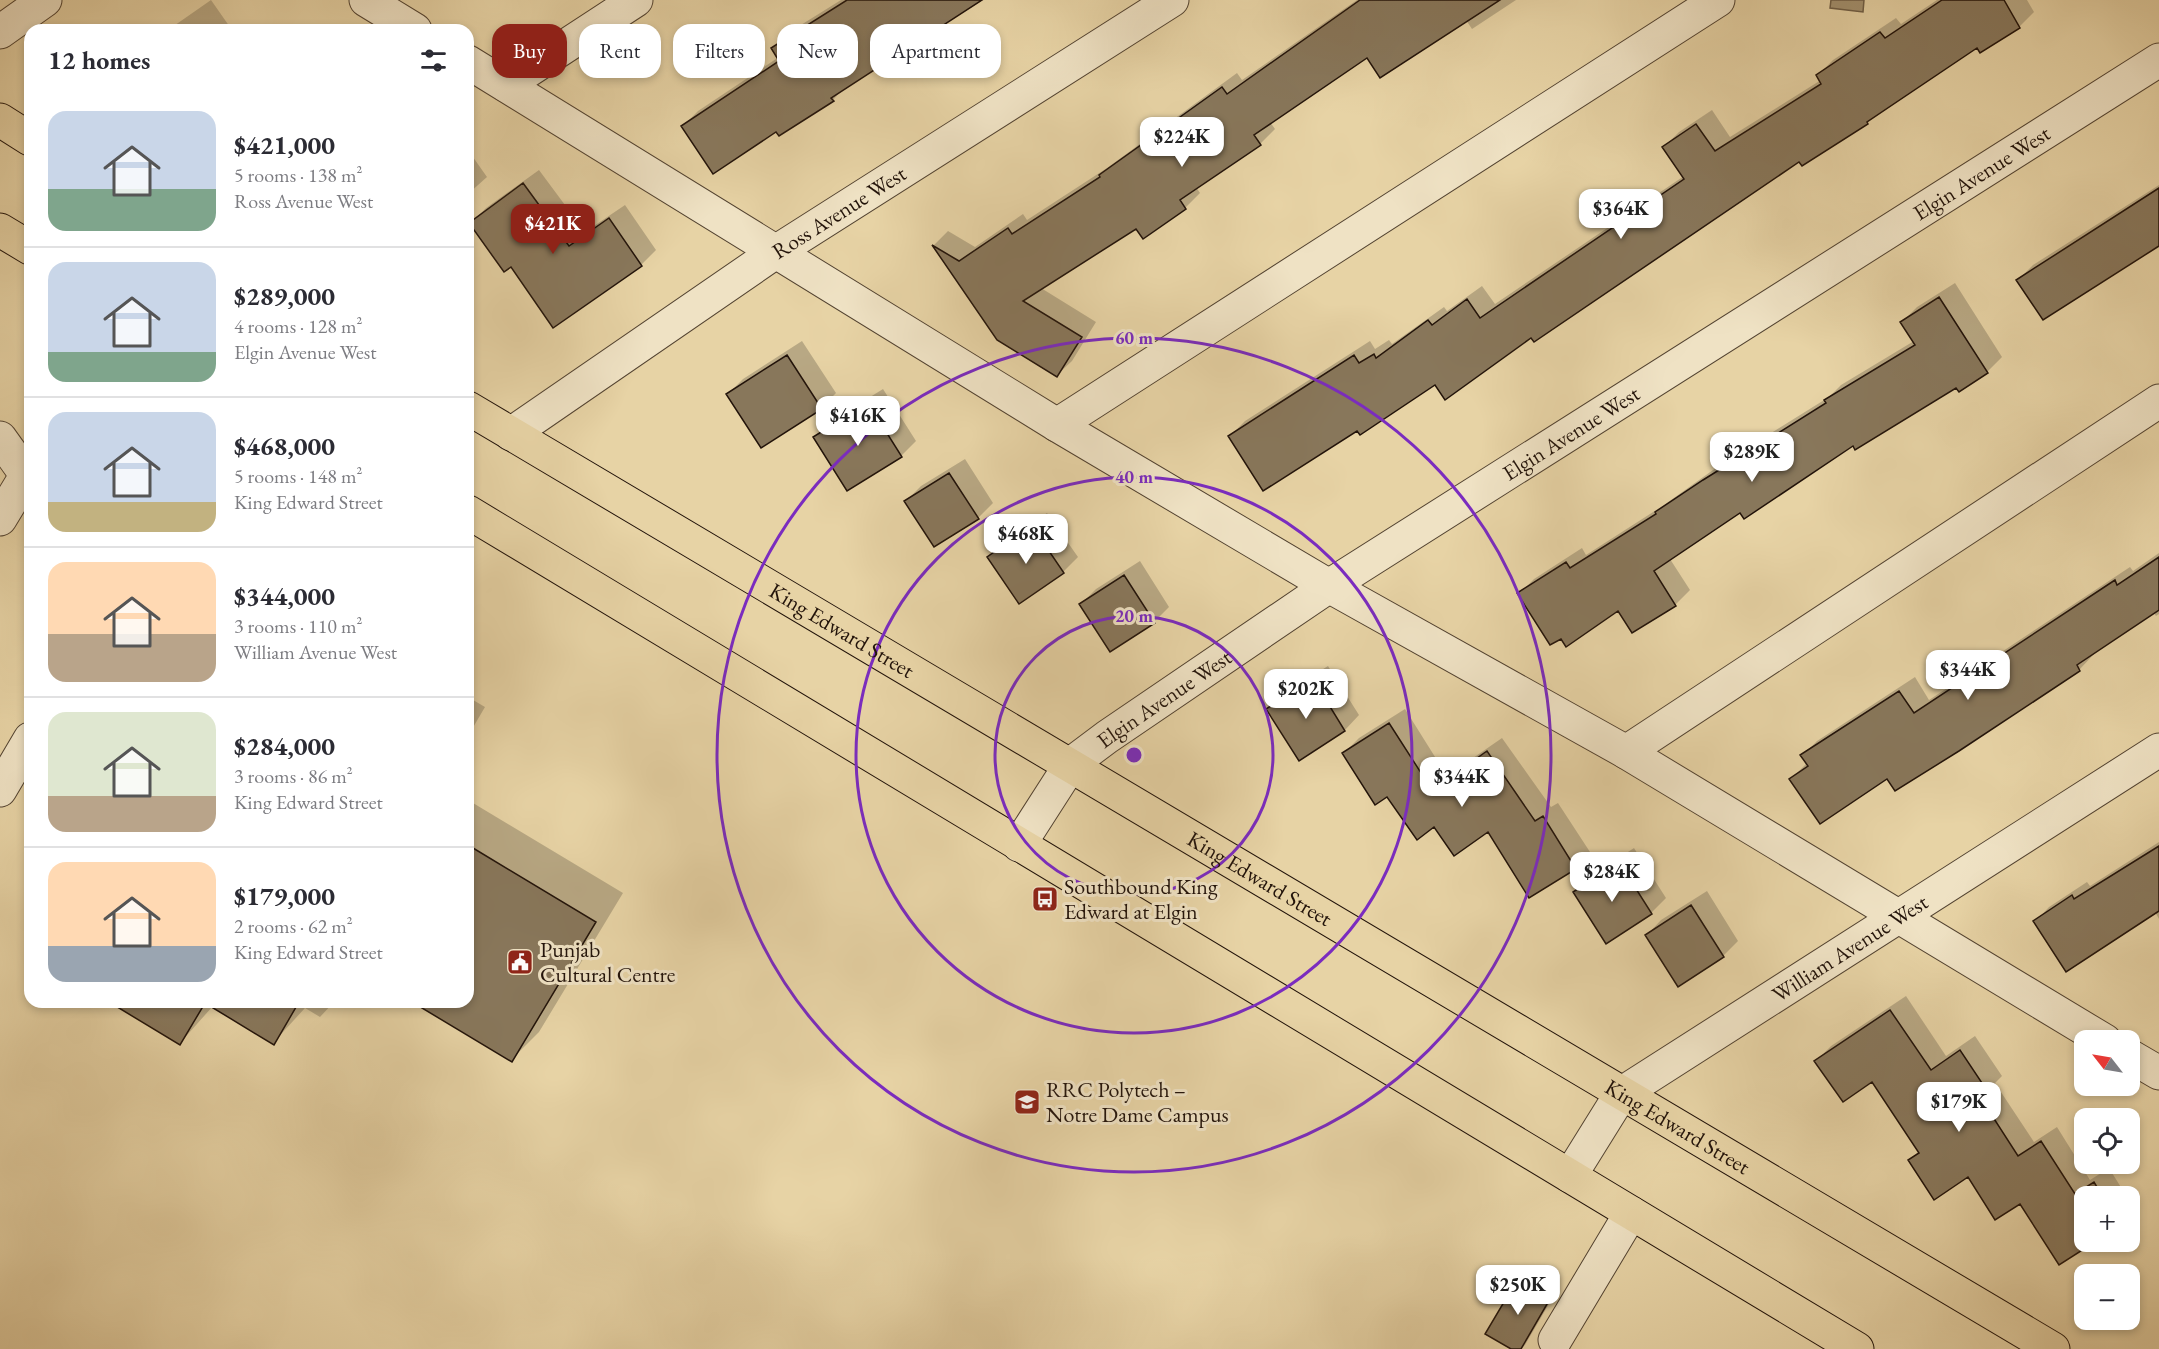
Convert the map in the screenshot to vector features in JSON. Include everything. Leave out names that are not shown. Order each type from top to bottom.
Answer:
[{"type":"main road","points":[[0,120],[24,135]]},
{"type":"main road","points":[[0,230],[24,244]]},
{"type":"main road","name":"King Edward Street","points":[[474,412],[2053,1349]]},
{"type":"main road","points":[[474,516],[1857,1349]]},
{"type":"street","points":[[0,32],[45,0]]},
{"type":"street","points":[[366,0],[405,24]]},
{"type":"street","points":[[506,85],[636,0]]},
{"type":"street","name":"Ross Avenue West","points":[[511,434],[774,253],[1172,0]]},
{"type":"street","points":[[1057,425],[1718,0]]},
{"type":"street","name":"Elgin Avenue West","points":[[1019,845],[1071,764],[1329,586],[2159,60]]},
{"type":"street","points":[[474,66],[774,253],[1057,425],[1329,586],[1626,752],[2087,1030]]},
{"type":"street","points":[[1626,752],[2159,401]]},
{"type":"street","points":[[0,438],[24,472]]},
{"type":"street","points":[[0,519],[24,484]]},
{"type":"street","points":[[0,790],[24,749]]},
{"type":"street","name":"William Avenue West","points":[[1570,1176],[1621,1094],[2159,750]]},
{"type":"street","points":[[2140,1062],[2159,1073]]},
{"type":"street","points":[[1555,1340],[1631,1213]]},
{"type":"shaded area","points":[[1831,0],[1864,0],[1863,12],[1830,8]]},
{"type":"building","points":[[847,0],[982,0],[945,24],[870,24],[870,73],[831,98],[834,101],[779,136],[776,132],[713,174],[681,126],[753,78],[765,78],[765,70],[777,62],[777,78],[858,78],[858,24],[809,24]]},
{"type":"building","points":[[1360,0],[1500,0],[1380,78],[1367,58],[1254,135],[1261,145],[1180,200],[1186,209],[1143,239],[1136,229],[1023,301],[1082,337],[1057,377],[997,340],[932,245],[959,261],[1008,228],[1012,234],[1100,177],[1099,175],[1222,87],[1227,94]]},
{"type":"building","points":[[1942,0],[2004,0],[2020,28],[1980,53],[1977,48],[1867,122],[1868,124],[1802,166],[1799,162],[1534,342],[1531,338],[1445,400],[1435,385],[1360,435],[1357,431],[1263,491],[1228,436],[1354,355],[1359,363],[1374,354],[1376,358],[1428,320],[1432,325],[1467,299],[1480,318],[1684,179],[1662,147],[1696,124],[1715,151],[1821,84],[1816,75],[1880,32],[1885,38]]},
{"type":"building","points":[[777,44],[777,58],[771,48]]},
{"type":"building","points":[[523,183],[569,246],[609,218],[642,266],[553,328],[511,267],[504,272],[474,230],[474,219]]},
{"type":"building","points":[[2159,188],[2159,246],[2043,320],[2016,280]]},
{"type":"building","points":[[1939,297],[1988,373],[1959,392],[1956,388],[1855,450],[1853,446],[1744,519],[1740,513],[1654,571],[1676,606],[1632,633],[1618,611],[1566,647],[1561,639],[1550,645],[1517,593],[1566,562],[1570,568],[1656,514],[1655,512],[1703,480],[1826,403],[1824,400],[1915,345],[1900,322]]},
{"type":"building","points":[[787,355],[822,409],[761,448],[726,394]]},
{"type":"building","points":[[868,403],[902,457],[847,491],[813,437]]},
{"type":"building","points":[[949,473],[979,519],[934,547],[904,501]]},
{"type":"building","points":[[1032,526],[1064,573],[1019,604],[987,557]]},
{"type":"building","points":[[2159,557],[2159,610],[2077,665],[2080,671],[1959,751],[1895,791],[1887,779],[1820,824],[1789,779],[1808,766],[1800,755],[1899,691],[1914,713],[2115,580],[2117,585]]},
{"type":"building","points":[[1124,575],[1155,623],[1110,652],[1079,604]]},
{"type":"building","points":[[1313,679],[1345,731],[1299,761],[1266,709]]},
{"type":"building","points":[[1389,723],[1432,790],[1487,751],[1535,821],[1543,816],[1576,869],[1529,898],[1488,832],[1454,856],[1434,827],[1417,840],[1387,797],[1375,805],[1342,753]]},
{"type":"building","points":[[2159,846],[2159,911],[2066,972],[2033,921],[2072,895],[2074,899]]},
{"type":"building","name":"Punjab Cultural Centre","points":[[474,849],[596,922],[512,1062],[422,1008],[474,1008]]},
{"type":"building","points":[[1619,862],[1652,914],[1606,944],[1573,892]]},
{"type":"building","points":[[1691,905],[1724,957],[1678,987],[1645,935]]},
{"type":"building","points":[[119,1008],[202,1008],[180,1045]]},
{"type":"building","points":[[213,1008],[296,1008],[274,1045]]},
{"type":"building","points":[[1890,1010],[1931,1070],[1960,1050],[1988,1092],[1980,1097],[2018,1156],[2041,1141],[2074,1192],[2074,1252],[2079,1252],[2059,1265],[2020,1204],[1995,1220],[1968,1177],[1934,1200],[1908,1160],[1919,1153],[1872,1082],[1843,1102],[1814,1061]]},
{"type":"building","points":[[1517,1280],[1550,1299],[1521,1349],[1511,1349],[1485,1334]]},
{"type":"place","name":"Southbound King Edward at Elgin","points":[[1045,899]]},
{"type":"place","name":"Punjab Cultural Centre","points":[[520,962]]},
{"type":"place","name":"RRC Polytech – Notre Dame Campus","points":[[1027,1102]]}]
